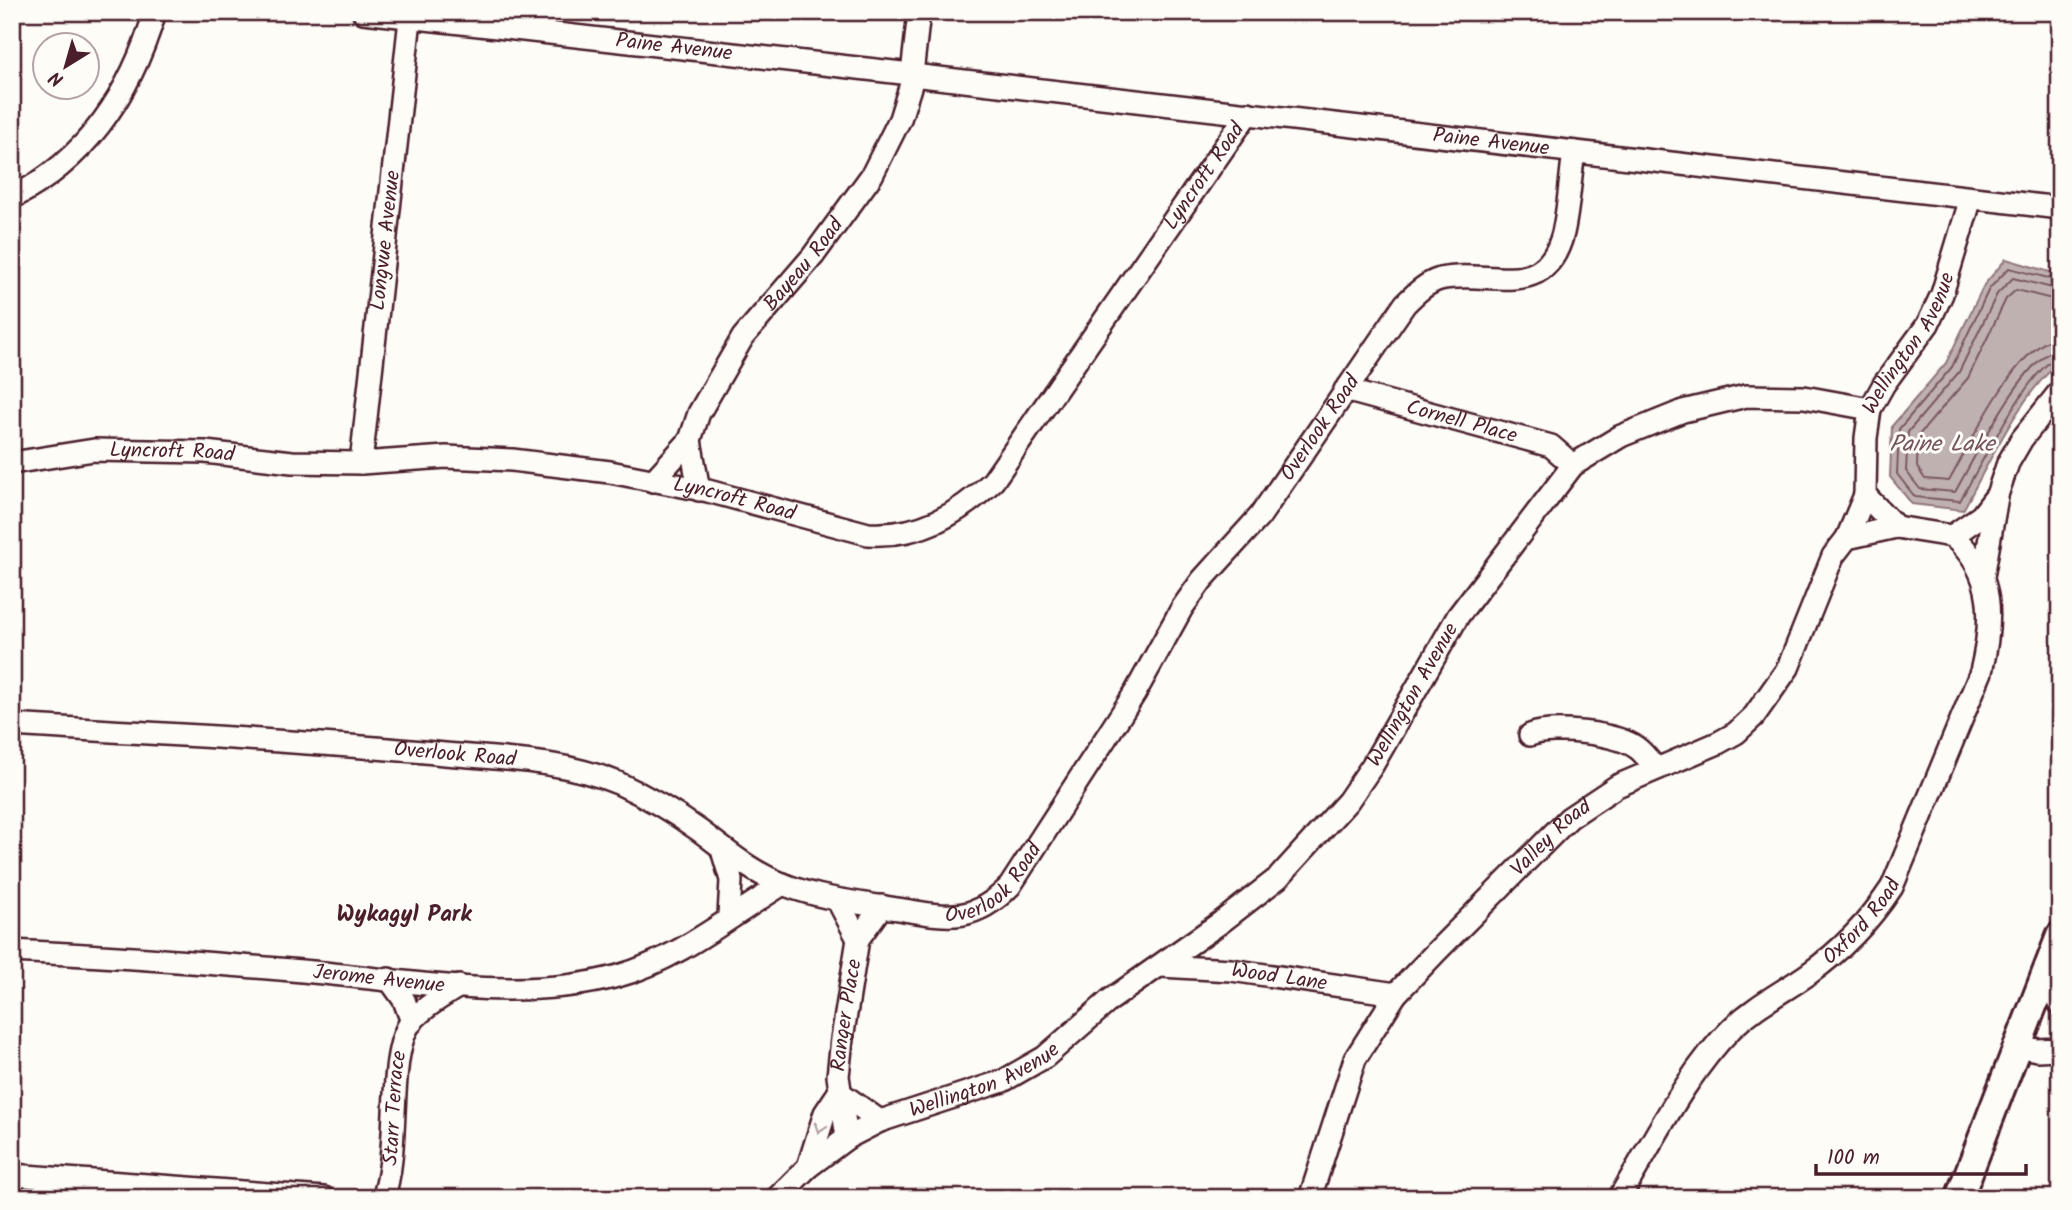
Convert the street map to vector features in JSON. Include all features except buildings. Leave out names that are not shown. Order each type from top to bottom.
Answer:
[{"type":"main road","points":[[1959,1198],[2060,936]]},
{"type":"street","points":[[12,198],[52,173],[93,136],[108,117],[127,87],[155,12]]},
{"type":"street","name":"Paine Avenue","points":[[363,12],[2060,208]]},
{"type":"street","name":"Bayeau Road","points":[[653,481],[690,440],[699,413],[743,337],[813,256],[872,175],[900,119],[912,75],[919,12]]},
{"type":"street","name":"Longvue Avenue","points":[[361,463],[410,19]]},
{"type":"street","name":"Lyncroft Road","points":[[12,463],[93,450],[205,452],[292,462],[361,463],[446,457],[512,460],[699,489],[751,500],[868,534],[890,535],[947,518],[970,503],[1009,461],[1248,113]]},
{"type":"street","name":"Overlook Road","points":[[12,725],[398,750],[533,762],[585,771],[649,799],[702,832],[722,850],[783,884],[838,901],[954,916],[981,911],[1010,886],[1106,739],[1182,608],[1202,580],[1260,516],[1405,304],[1421,288],[1438,280],[1520,279],[1541,270],[1552,259],[1563,233],[1574,152]]},
{"type":"street","name":"Wellington Avenue","points":[[777,1198],[808,1167],[847,1138],[880,1121],[1013,1075],[1045,1057],[1110,999],[1161,966],[1257,896],[1295,862],[1325,830],[1372,766],[1458,617],[1573,465],[1621,436],[1683,411],[1746,396],[1804,397],[1870,410],[1884,384],[1928,324],[1942,294],[1971,198]]},
{"type":"street","name":"Cornell Place","points":[[1345,390],[1551,446],[1573,465]]},
{"type":"street","points":[[1983,577],[1997,495],[2008,463],[2022,439],[2060,391]]},
{"type":"street","name":"Valley Road","points":[[1310,1198],[1355,1059],[1396,994],[1569,818],[1617,786],[1718,743],[1736,733],[1754,716],[1788,668],[1833,556],[1847,538],[1865,495],[1866,438],[1870,410]]},
{"type":"street","points":[[690,440],[699,489]]},
{"type":"street","points":[[1865,495],[1896,527]]},
{"type":"street","points":[[1952,536],[1981,516],[1997,495]]},
{"type":"street","points":[[1847,538],[1896,527],[1952,536],[1977,560],[1983,577]]},
{"type":"street","name":"Oxford Road","points":[[1619,1198],[1690,1082],[1716,1047],[1763,1002],[1807,975],[1845,946],[1875,913],[1892,887],[1982,672],[1989,617],[1983,577]]},
{"type":"street","points":[[1530,735],[1542,731],[1578,732],[1628,743],[1639,748],[1656,768]]},
{"type":"street","points":[[722,850],[731,880],[729,916]]},
{"type":"street","name":"Jerome Avenue","points":[[12,951],[180,960],[459,986],[555,986],[615,977],[645,967],[698,941],[729,916],[783,884]]},
{"type":"street","name":"Ranger Place","points":[[838,901],[858,939]]},
{"type":"street","name":"Ranger Place","points":[[847,1138],[839,1092],[842,1039],[858,939],[882,906]]},
{"type":"street","name":"Wood Lane","points":[[1161,966],[1231,970],[1396,994]]},
{"type":"street","name":"Starr Terrace","points":[[389,979],[404,1000],[412,1021]]},
{"type":"street","points":[[2043,980],[2060,1004]]},
{"type":"street","name":"Starr Terrace","points":[[383,1198],[389,1182],[394,1145],[400,1043],[412,1021],[459,986]]},
{"type":"street","points":[[2017,1046],[2036,1050],[2060,1049]]},
{"type":"street","name":"Ranger Place","points":[[839,1092],[880,1121]]},
{"type":"street","name":"Ranger Place","points":[[808,1167],[825,1113],[839,1092]]},
{"type":"street","points":[[12,1175],[324,1198]]},
{"type":"water","name":"Paine Lake","points":[[2006,259],[2060,275],[2060,362],[2031,392],[2018,411],[1963,510],[1912,504],[1890,477],[1892,426],[1946,363],[1984,285]]},
{"type":"district","name":"Wykagyl Park","points":[[404,915]]}]
